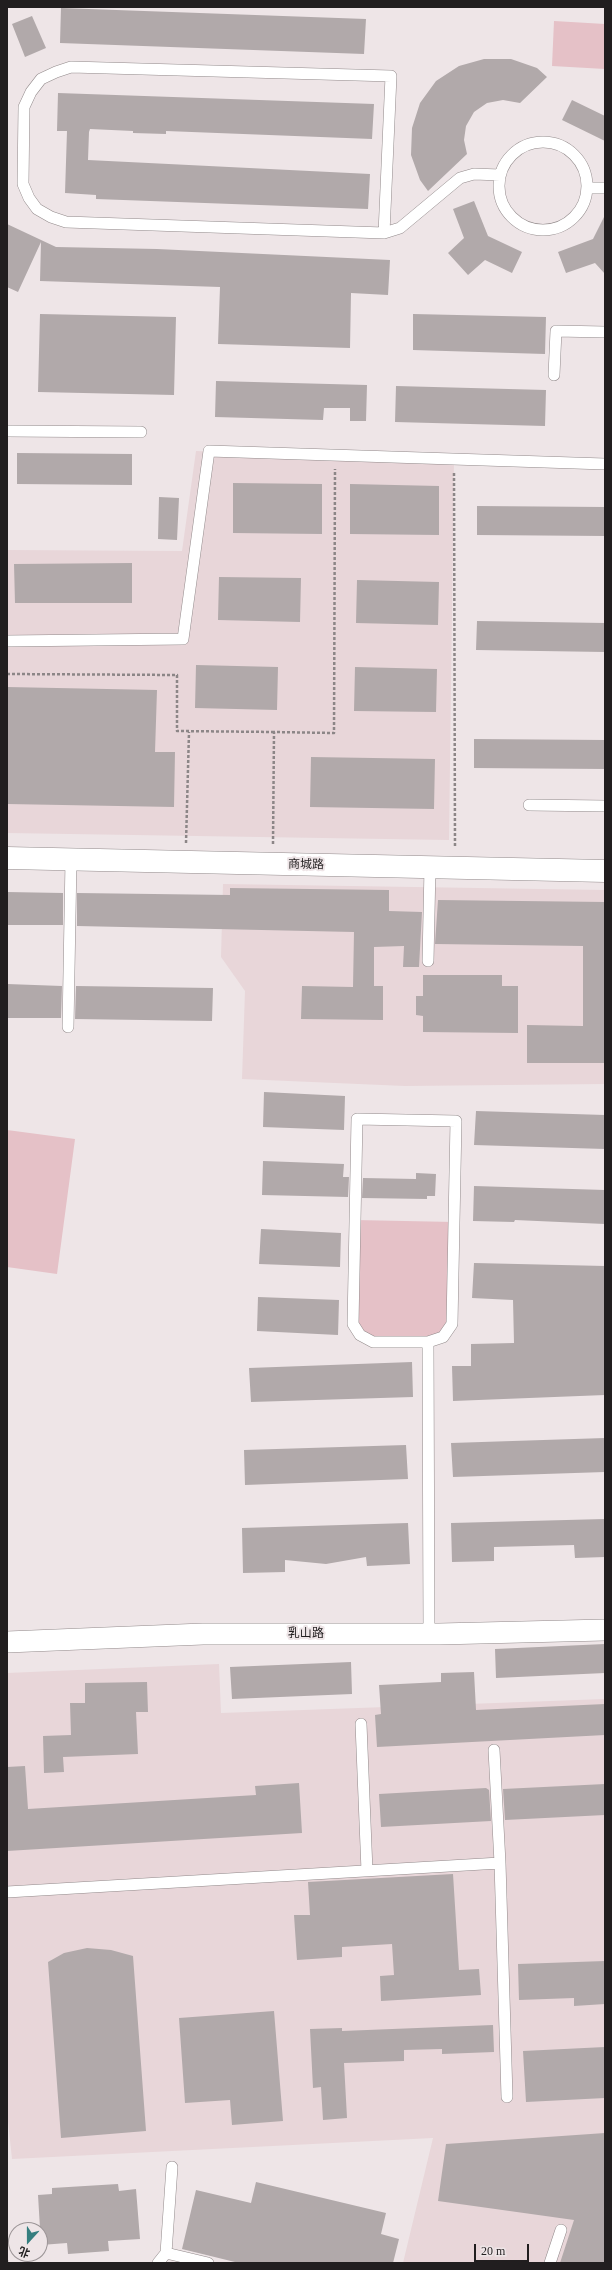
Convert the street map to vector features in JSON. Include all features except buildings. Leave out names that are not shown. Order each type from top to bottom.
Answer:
[{"type":"street","name":"商城路","points":[[7,858],[605,871]]},
{"type":"street","name":"乳山路","points":[[7,1642],[203,1634],[429,1634],[605,1630]]},
{"type":"lane","points":[[384,233],[391,76],[71,67],[41,79],[24,107],[23,184],[29,198],[37,209],[51,217],[66,222],[384,233],[400,228],[460,178],[474,174],[500,176]]},
{"type":"lane","points":[[534,142],[548,142],[563,146],[576,155],[584,168],[588,188],[586,198],[580,212],[569,223],[555,229],[540,231],[520,224],[505,209],[499,196],[500,176],[510,156],[521,147],[534,142]]},
{"type":"lane","points":[[588,188],[605,188]]},
{"type":"lane","points":[[554,375],[556,331],[605,332]]},
{"type":"lane","points":[[7,431],[142,432]]},
{"type":"lane","points":[[7,641],[183,639],[209,451],[605,464]]},
{"type":"lane","points":[[529,805],[605,806]]},
{"type":"lane","points":[[68,1027],[71,860]]},
{"type":"lane","points":[[428,961],[430,868]]},
{"type":"lane","points":[[357,1120],[456,1121],[452,1324],[443,1337],[428,1342],[373,1342],[360,1335],[353,1324],[357,1120]]},
{"type":"lane","points":[[428,1342],[429,1634]]},
{"type":"lane","points":[[361,1724],[367,1871]]},
{"type":"lane","points":[[494,1750],[500,1863],[507,2097]]},
{"type":"lane","points":[[7,1892],[500,1863]]},
{"type":"lane","points":[[158,2263],[166,2253],[172,2167]]},
{"type":"lane","points":[[550,2263],[561,2230]]},
{"type":"lane","points":[[166,2253],[208,2263]]},
{"type":"path","points":[[7,674],[177,675],[177,731],[334,732],[335,455]]},
{"type":"path","points":[[454,459],[456,868]]},
{"type":"path","points":[[186,862],[189,732]]},
{"type":"path","points":[[273,864],[274,732]]},
{"type":"shaded area","points":[[554,21],[605,24],[605,69],[552,66]]},
{"type":"shaded area","points":[[196,451],[454,459],[449,840],[7,833],[7,550],[182,551]]},
{"type":"shaded area","points":[[223,884],[605,890],[605,1084],[405,1086],[242,1079],[245,991],[221,957]]},
{"type":"shaded area","points":[[7,1130],[75,1139],[57,1274],[7,1267]]},
{"type":"shaded area","points":[[355,1220],[454,1222],[452,1324],[443,1337],[373,1342],[353,1324]]},
{"type":"shaded area","points":[[219,1664],[221,1713],[605,1699],[605,2263],[403,2263],[433,2138],[12,2159],[7,2112],[7,1673]]}]
